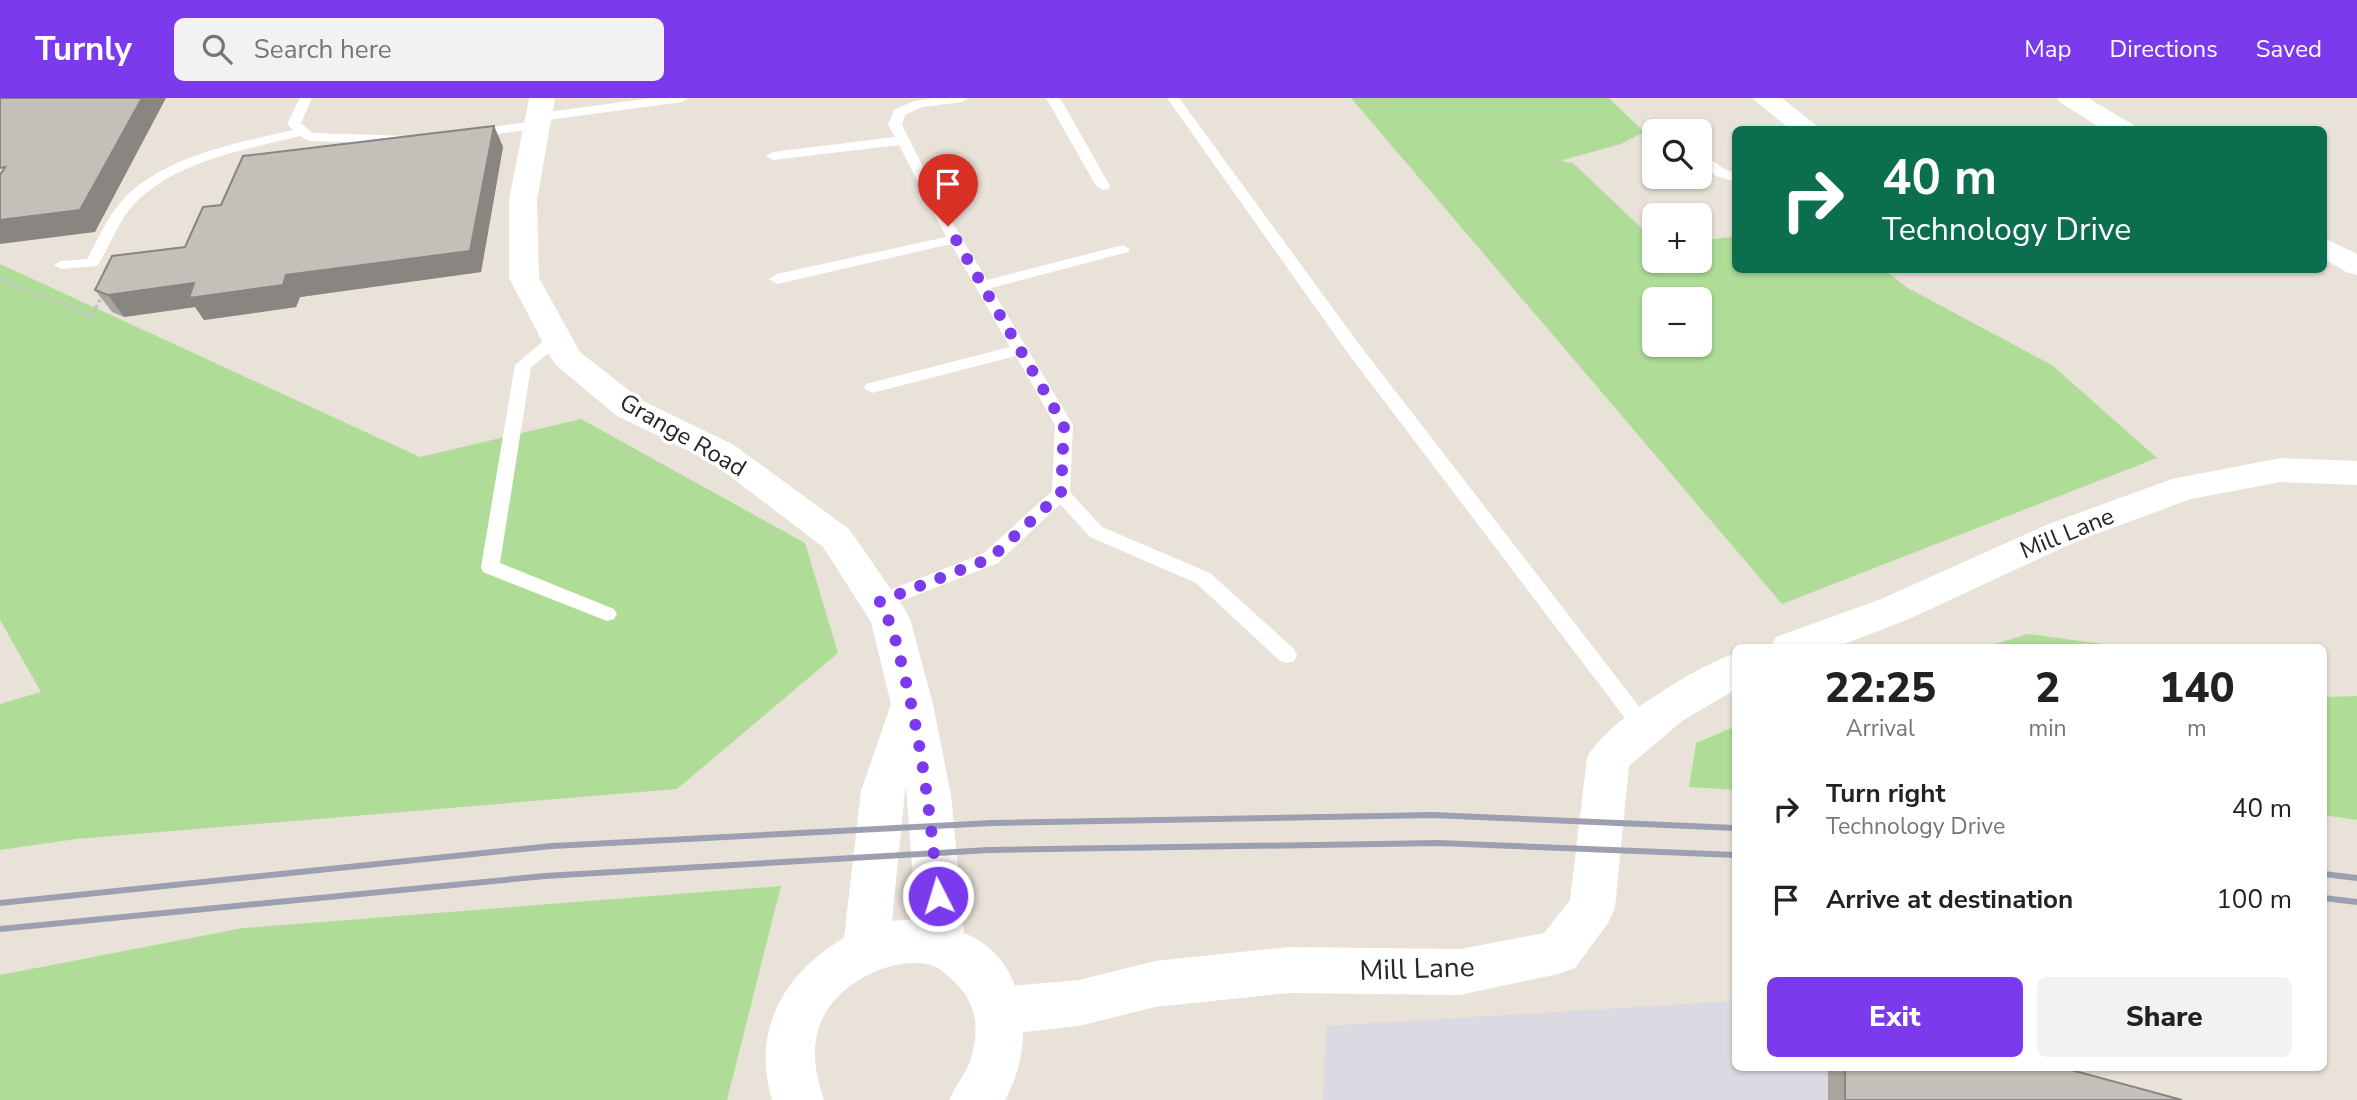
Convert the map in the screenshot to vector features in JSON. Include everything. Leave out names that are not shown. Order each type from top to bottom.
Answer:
[{"type":"main road","points":[[1765,98],[1804,126]]},
{"type":"main road","points":[[2070,98],[2116,126]]},
{"type":"main road","name":"Grange Road","points":[[540,113],[523,200],[524,278],[566,358],[629,408],[722,453],[836,538],[890,619],[912,704],[929,795],[942,946]]},
{"type":"main road","points":[[2327,249],[2357,266]]},
{"type":"main road","name":"Mill Lane","points":[[1801,644],[1895,609],[2064,532],[2185,488],[2281,470],[2357,473]]},
{"type":"main road","name":"Mill Lane","points":[[999,1011],[1079,1003],[1155,984],[1290,970],[1460,972],[1558,952],[1592,908],[1608,758],[1667,709],[1732,671]]},
{"type":"main road","points":[[866,949],[883,790],[912,704]]},
{"type":"main road","points":[[798,1100],[790,1079],[789,1047],[797,1016],[814,988],[838,965],[866,949],[892,942],[918,941],[942,946],[969,960],[989,983],[999,1011],[1000,1041],[992,1072],[975,1100]]},
{"type":"lane","points":[[306,98],[294,124],[309,137],[422,138]]},
{"type":"lane","points":[[460,134],[540,113],[682,98]]},
{"type":"lane","points":[[962,98],[919,104],[899,113],[895,125],[955,239],[1064,425],[1061,493],[1096,532],[1203,578],[1287,655]]},
{"type":"lane","points":[[1052,98],[1103,186]]},
{"type":"lane","points":[[1173,98],[1353,348],[1644,728]]},
{"type":"lane","points":[[61,265],[92,263],[126,205],[158,179],[218,153],[303,131]]},
{"type":"lane","points":[[773,156],[903,140]]},
{"type":"lane","points":[[1712,166],[1732,177]]},
{"type":"lane","points":[[777,279],[955,239]]},
{"type":"lane","points":[[983,286],[1123,248]]},
{"type":"lane","points":[[556,339],[523,365],[490,566],[607,614]]},
{"type":"lane","points":[[872,388],[1020,350]]},
{"type":"lane","points":[[879,602],[991,558],[1061,493]]},
{"type":"path","points":[[0,279],[92,316],[103,292]]},
{"type":"shaded area","points":[[1732,1001],[1732,1071],[2062,1071],[2163,1100],[1323,1100],[1326,1026]]},
{"type":"green space","points":[[1351,98],[1609,98],[1642,133],[1621,144],[1560,161],[1573,163],[1642,229],[1642,273],[1712,273],[1712,239],[1732,237],[1732,273],[1889,273],[1906,287],[2052,365],[2157,458],[1782,604]]},
{"type":"green space","points":[[0,264],[420,457],[581,419],[805,543],[838,653],[677,789],[76,839],[0,850],[0,704],[41,692],[0,620]]},
{"type":"green space","points":[[2028,634],[2103,644],[1994,644]]},
{"type":"green space","points":[[2357,696],[2357,820],[2327,815],[2327,697]]},
{"type":"green space","points":[[1732,728],[1732,790],[1689,787],[1696,743]]},
{"type":"green space","points":[[781,886],[727,1100],[0,1100],[0,975],[243,928]]},
{"type":"building","points":[[0,98],[142,98],[80,210],[0,220],[0,175],[5,167],[0,168]]},
{"type":"building","points":[[494,126],[470,251],[286,275],[283,285],[189,298],[194,283],[108,295],[95,290],[112,256],[185,247],[203,207],[221,205],[243,156]]},
{"type":"building","points":[[1845,1071],[2075,1071],[2182,1100],[1845,1100]]},
{"type":"railway","points":[[0,903],[552,846],[992,823],[1432,815],[1732,828]]},
{"type":"railway","points":[[0,929],[545,876],[989,850],[1439,843],[1732,855]]},
{"type":"railway","points":[[2327,874],[2357,878]]},
{"type":"railway","points":[[2327,898],[2357,902]]},
{"type":"route","points":[[938,896],[929,795],[912,704],[890,619],[879,602],[991,558],[1061,493],[1064,425],[948,226]]}]
